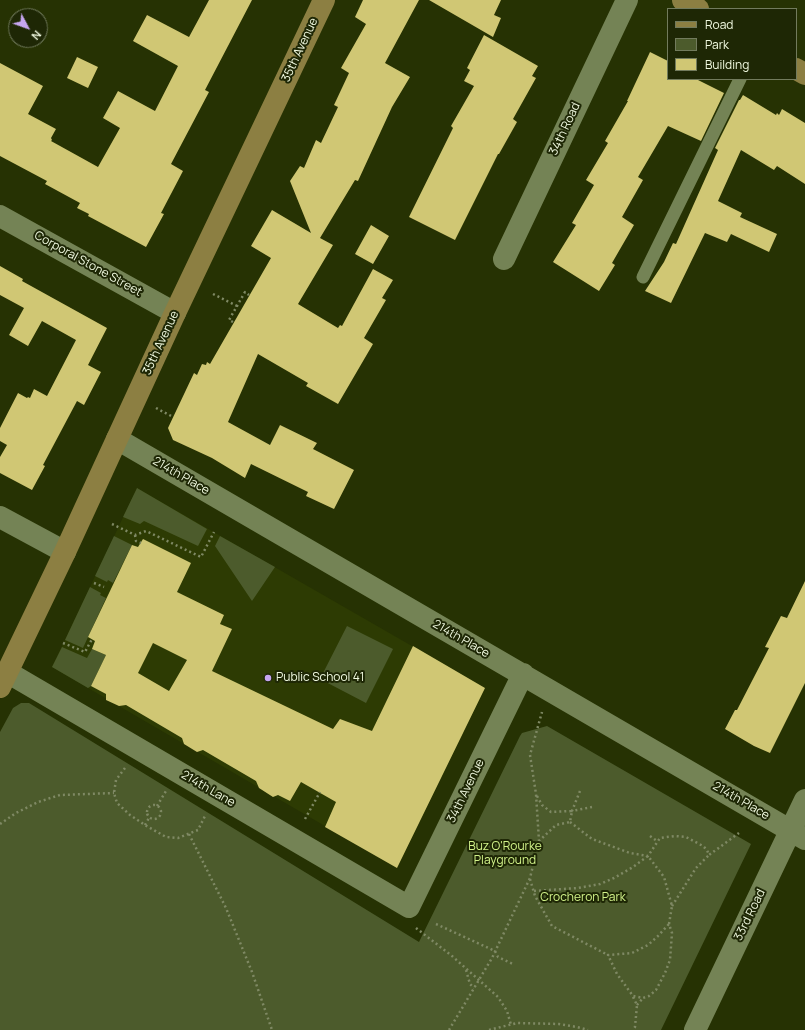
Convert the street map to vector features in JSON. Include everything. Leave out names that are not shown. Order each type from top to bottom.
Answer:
[{"type":"street","name":"35th Avenue","points":[[4,680],[65,552],[175,313],[324,0]]},
{"type":"street","name":"34th Road","points":[[504,259],[627,0]]},
{"type":"street","points":[[683,0],[696,8]]},
{"type":"street","name":"Corporal Stone Street","points":[[0,216],[175,313]]},
{"type":"street","name":"214th Place","points":[[117,438],[798,834]]},
{"type":"street","points":[[0,518],[65,552]]},
{"type":"street","name":"34th Avenue","points":[[409,907],[523,674]]},
{"type":"street","name":"214th Lane","points":[[4,680],[409,907]]},
{"type":"street","name":"33rd Road","points":[[695,1030],[798,834],[805,800]]},
{"type":"lane","points":[[643,277],[740,80]]},
{"type":"path","points":[[233,322],[229,320],[245,292],[249,295]]},
{"type":"path","points":[[213,294],[237,306]]},
{"type":"path","points":[[155,408],[173,417]]},
{"type":"path","points":[[112,524],[135,535],[146,531],[201,557],[214,532]]},
{"type":"path","points":[[135,535],[136,541],[141,543]]},
{"type":"path","points":[[94,582],[104,587]]},
{"type":"path","points":[[63,643],[85,652],[92,639]]},
{"type":"path","points":[[449,1030],[495,951],[530,878],[539,841],[536,794],[530,755],[542,712]]},
{"type":"path","points":[[125,768],[116,780],[114,793],[117,803],[130,815],[166,837],[178,838],[198,830],[206,814]]},
{"type":"path","points":[[157,806],[166,791]]},
{"type":"path","points":[[570,822],[572,811],[580,791]]},
{"type":"path","points":[[305,819],[320,792]]},
{"type":"path","points":[[0,824],[21,810],[38,802],[60,795],[114,793]]},
{"type":"path","points":[[536,794],[542,805],[551,812],[572,811],[592,807]]},
{"type":"path","points":[[152,805],[157,806],[161,811],[160,815],[156,819],[150,818],[147,814],[148,808],[152,805]]},
{"type":"path","points":[[145,825],[150,818]]},
{"type":"path","points":[[539,841],[556,825],[570,822],[592,839],[630,853],[648,856],[664,877],[672,906]]},
{"type":"path","points":[[632,996],[643,998],[649,996],[656,990],[670,960],[672,933],[669,924],[672,906],[696,868],[709,855],[739,832]]},
{"type":"path","points":[[189,834],[226,908],[252,972],[272,1030]]},
{"type":"path","points":[[650,836],[657,840]]},
{"type":"path","points":[[534,891],[578,888],[600,884],[634,867],[648,856],[657,840],[660,838],[674,836],[686,837],[703,846],[709,855]]},
{"type":"path","points":[[530,878],[535,896],[552,926],[608,955],[632,953],[648,944],[669,924]]},
{"type":"path","points":[[436,924],[495,951],[498,957],[513,964]]},
{"type":"path","points":[[416,928],[452,956],[498,997],[507,1011],[511,1024]]},
{"type":"path","points":[[608,955],[617,974],[637,1005]]},
{"type":"path","points":[[466,969],[470,984],[474,988]]},
{"type":"path","points":[[634,1029],[637,1005],[643,998]]},
{"type":"path","points":[[489,1030],[517,1023],[559,1024],[577,1026],[588,1030]]},
{"type":"shaded area","name":"Public School 41","points":[[137,488],[485,688],[397,868],[52,667]]},
{"type":"green space","points":[[137,488],[207,529],[198,546],[144,521],[140,524],[123,517]]},
{"type":"green space","points":[[114,536],[132,545],[113,583],[108,580],[107,582],[95,576]]},
{"type":"green space","points":[[220,536],[275,567],[252,601],[215,546]]},
{"type":"green space","points":[[90,587],[101,593],[100,595],[106,598],[83,648],[65,640]]},
{"type":"green space","points":[[347,626],[393,649],[366,703],[320,679]]},
{"type":"green space","points":[[62,647],[87,658],[92,649],[106,655],[91,686],[88,688],[52,667]]},
{"type":"green space","name":"Crocheron Park","points":[[21,703],[29,703],[419,942],[522,733],[547,726],[751,844],[661,1030],[0,1030],[0,732],[13,708]]},
{"type":"building","points":[[209,0],[252,0],[205,90],[209,92],[171,164],[183,171],[161,213],[164,214],[146,247],[88,216],[89,214],[77,208],[80,203],[45,184],[47,181],[0,156],[0,63],[43,86],[28,114],[56,129],[51,141],[98,167],[120,128],[103,118],[118,91],[155,111],[178,66],[133,41],[147,15],[189,37]]},
{"type":"building","points":[[363,0],[419,0],[385,63],[410,77],[392,107],[358,181],[355,180],[320,238],[333,245],[298,304],[338,328],[340,325],[342,326],[373,269],[393,280],[382,298],[386,300],[364,338],[373,344],[338,404],[306,386],[308,383],[258,354],[228,422],[270,445],[280,425],[317,443],[313,449],[354,470],[334,509],[306,496],[308,492],[251,464],[245,478],[212,458],[173,440],[168,428],[194,373],[197,375],[202,364],[206,365],[207,362],[210,364],[271,258],[251,246],[272,210],[311,233],[290,181],[300,166],[304,168],[316,140],[321,143],[338,107],[334,105],[349,73],[341,68],[366,24],[355,17]]},
{"type":"building","points":[[429,0],[501,0],[494,15],[501,18],[493,37]]},
{"type":"building","points":[[484,35],[538,66],[532,76],[536,78],[513,119],[517,122],[498,154],[455,240],[409,217],[453,128],[451,126],[474,86],[464,81],[470,70],[467,68]]},
{"type":"building","points":[[650,52],[667,60],[667,80],[698,80],[724,93],[701,141],[668,126],[638,177],[643,180],[622,217],[634,225],[612,263],[615,265],[599,291],[553,262],[576,225],[572,223],[594,185],[586,180],[608,143],[605,141],[627,101]]},
{"type":"building","points":[[77,57],[98,67],[88,88],[67,78]]},
{"type":"building","points":[[743,95],[776,115],[777,113],[779,115],[782,109],[805,123],[805,184],[777,166],[774,170],[741,150],[718,201],[742,213],[740,217],[777,234],[769,252],[731,234],[727,242],[705,233],[671,303],[645,291],[664,262],[673,243],[676,244],[718,150],[715,148],[739,100]]},
{"type":"building","points":[[371,225],[389,236],[373,264],[355,254]]},
{"type":"building","points":[[0,266],[23,279],[22,281],[107,328],[88,365],[101,372],[84,405],[77,401],[43,465],[45,466],[32,490],[0,473],[0,457],[7,445],[0,441],[0,428],[18,393],[30,398],[34,389],[47,396],[76,340],[42,321],[28,346],[9,335],[24,308],[0,295]]},
{"type":"building","points":[[143,539],[191,563],[177,592],[224,615],[220,624],[232,629],[212,671],[333,729],[340,719],[372,731],[413,646],[485,688],[397,868],[325,827],[336,802],[301,782],[290,801],[278,795],[273,797],[259,788],[256,781],[203,750],[197,752],[184,744],[182,738],[126,705],[119,706],[106,700],[106,694],[91,686],[106,655],[92,649],[95,641],[88,637],[132,545],[138,547]],"holes":[[[153,643],[187,660],[169,691],[138,673]]]},
{"type":"building","points":[[805,581],[805,683],[770,753],[754,746],[725,729],[735,710],[737,710],[769,648],[765,647],[781,616],[787,618]]},
{"type":"place","name":"Public School 41","points":[[268,678]]},
{"type":"park label","name":"Buz O'Rourke Playground","points":[[505,854]]}]
